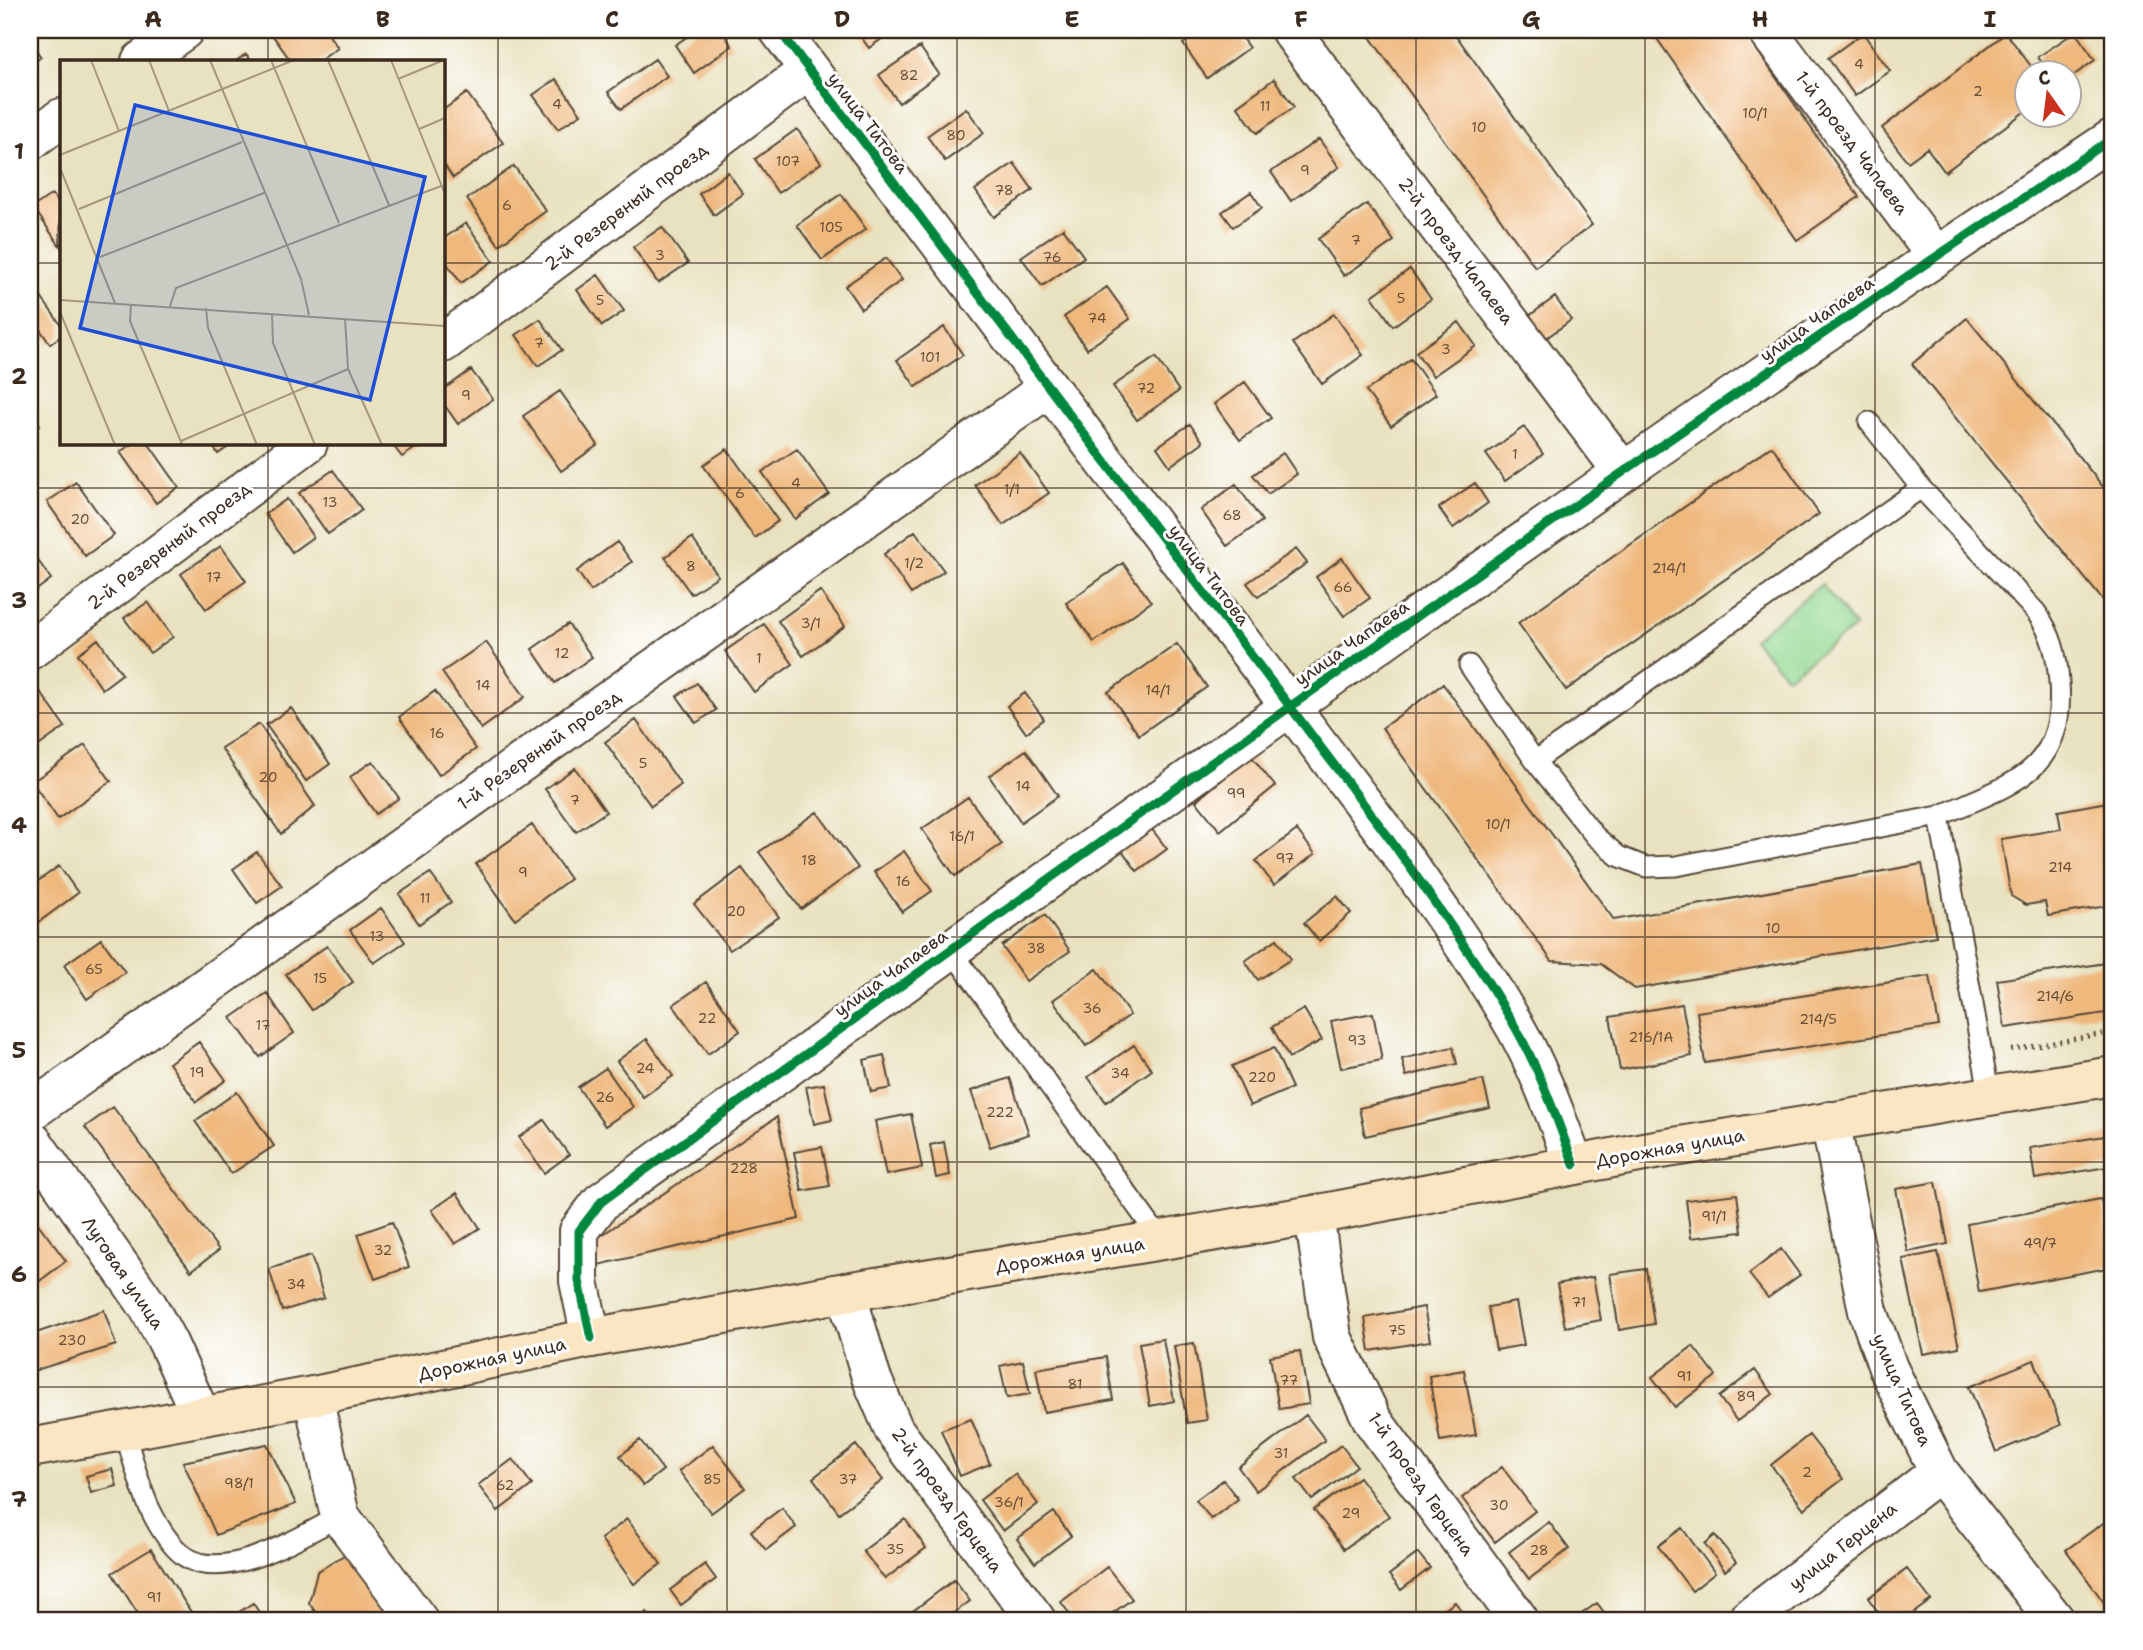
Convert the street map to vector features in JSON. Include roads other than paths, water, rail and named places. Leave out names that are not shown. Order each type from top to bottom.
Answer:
[{"type":"main road","name":"Дорожная улица","points":[[30,1448],[313,1396],[591,1338],[846,1292],[1314,1215],[1574,1164],[2113,1076]]},
{"type":"street","points":[[142,60],[184,30]]},
{"type":"street","name":"улица Титова","points":[[779,30],[1394,845],[1451,926],[1508,1015],[1549,1097],[1574,1164]]},
{"type":"street","name":"2-й проезд Чапаева","points":[[1290,30],[1623,472]]},
{"type":"street","name":"1-й проезд Чапаева","points":[[1767,30],[1936,256]]},
{"type":"street","name":"2-й Резервный проезд","points":[[444,342],[808,71]]},
{"type":"street","points":[[30,141],[60,119]]},
{"type":"street","name":"улица Чапаева","points":[[591,1338],[579,1281],[579,1230],[601,1202],[1289,706],[1936,256],[2113,138]]},
{"type":"street","name":"1-й Резервный проезд","points":[[30,1112],[1048,388]]},
{"type":"street","name":"2-й Резервный проезд","points":[[30,650],[307,444]]},
{"type":"street","name":"улица Титова","points":[[1830,1122],[1868,1311],[1888,1368],[1939,1472],[2055,1620]]},
{"type":"street","name":"Луговая улица","points":[[30,1138],[148,1306],[201,1416]]},
{"type":"street","name":"1-й проезд Герцена","points":[[1314,1215],[1332,1337],[1373,1421],[1519,1620]]},
{"type":"street","name":"2-й проезд Герцена","points":[[846,1292],[871,1377],[894,1430],[1036,1620]]},
{"type":"street","points":[[313,1396],[340,1516],[418,1620]]},
{"type":"street","name":"улица Герцена","points":[[1747,1620],[1939,1472]]},
{"type":"lane","points":[[1469,665],[1535,761],[1595,836],[1618,856],[1646,867],[1676,866],[1939,816],[2012,783],[2039,763],[2057,734],[2061,701],[2054,643],[2036,612],[1921,488],[1869,422]]},
{"type":"lane","points":[[1535,761],[1921,488]]},
{"type":"lane","points":[[1939,816],[1990,1098]]},
{"type":"lane","points":[[951,950],[1161,1240]]},
{"type":"lane","points":[[124,1430],[151,1511],[169,1540],[185,1556],[207,1565],[231,1563],[274,1550],[340,1516]]}]
